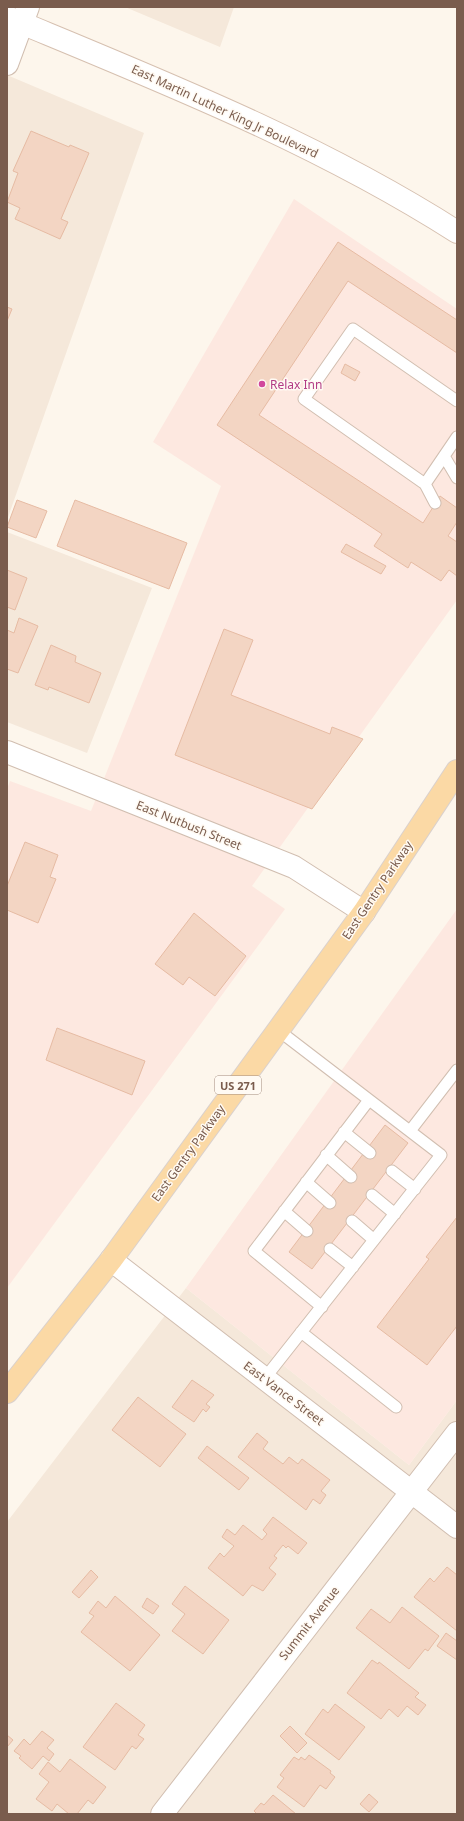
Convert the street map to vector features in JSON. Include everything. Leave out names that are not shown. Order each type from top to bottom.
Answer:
[{"type":"main road","name":"East Gentry Parkway","points":[[7,1392],[111,1260],[364,912],[457,771]]},
{"type":"street","points":[[7,64],[19,16]]},
{"type":"street","name":"East Martin Luther King Jr Boulevard","points":[[19,16],[257,123],[387,189],[457,232]]},
{"type":"street","name":"East Nutbush Street","points":[[7,752],[294,867],[364,912]]},
{"type":"street","name":"East Vance Street","points":[[111,1260],[457,1527]]},
{"type":"street","name":"Summit Avenue","points":[[162,1814],[457,1433]]},
{"type":"lane","points":[[436,504],[424,484],[304,399],[353,329],[457,401]]},
{"type":"lane","points":[[424,484],[457,437]]},
{"type":"lane","points":[[444,456],[457,478]]},
{"type":"lane","points":[[265,1378],[441,1155],[278,1030]]},
{"type":"lane","points":[[410,1131],[457,1070]]},
{"type":"lane","points":[[322,1306],[254,1251],[369,1100]]},
{"type":"lane","points":[[344,1132],[370,1153]]},
{"type":"lane","points":[[326,1156],[351,1177]]},
{"type":"lane","points":[[392,1171],[415,1189]]},
{"type":"lane","points":[[306,1182],[330,1203]]},
{"type":"lane","points":[[372,1195],[395,1214]]},
{"type":"lane","points":[[284,1211],[307,1230]]},
{"type":"lane","points":[[352,1221],[374,1240]]},
{"type":"lane","points":[[330,1249],[353,1267]]},
{"type":"lane","points":[[301,1332],[396,1407]]},
{"type":"shaded area","points":[[125,7],[234,7],[220,47]]},
{"type":"shaded area","points":[[7,75],[144,133],[7,520]]},
{"type":"shaded area","points":[[294,199],[457,309],[457,600],[252,886],[285,909],[7,1288],[7,789],[10,781],[91,811],[221,486],[153,442]]},
{"type":"shaded area","points":[[7,532],[152,588],[87,753],[7,722]]},
{"type":"shaded area","points":[[457,909],[457,1400],[409,1465],[186,1288]]},
{"type":"shaded area","points":[[186,1288],[409,1465],[457,1400],[457,1814],[7,1814],[7,1522]]},
{"type":"building","points":[[31,131],[69,147],[70,145],[89,153],[61,219],[68,222],[60,239],[15,219],[20,208],[7,202],[18,173],[13,171]]},
{"type":"building","name":"Relax Inn","points":[[338,242],[457,320],[457,353],[348,281],[259,415],[423,523],[440,496],[457,508],[457,522],[448,536],[457,542],[457,576],[449,570],[441,581],[411,562],[408,568],[374,546],[382,534],[217,425]]},
{"type":"building","points":[[7,307],[12,309],[7,321]]},
{"type":"building","points":[[345,364],[360,372],[355,381],[341,373]]},
{"type":"building","points":[[17,500],[47,511],[36,538],[7,527]]},
{"type":"building","points":[[75,500],[187,543],[169,589],[57,546]]},
{"type":"building","points":[[346,544],[386,566],[381,574],[341,552]]},
{"type":"building","points":[[7,570],[27,578],[15,610],[7,607]]},
{"type":"building","points":[[19,618],[38,626],[18,673],[7,669],[7,630],[14,633]]},
{"type":"building","points":[[224,629],[253,640],[231,695],[330,734],[332,727],[363,739],[312,809],[175,755]]},
{"type":"building","points":[[51,645],[76,656],[75,662],[101,673],[89,703],[49,687],[48,690],[35,685]]},
{"type":"building","points":[[25,842],[58,855],[50,877],[56,879],[38,923],[7,910],[7,886]]},
{"type":"building","points":[[194,913],[246,956],[215,996],[189,977],[183,985],[155,964]]},
{"type":"building","points":[[57,1028],[145,1061],[132,1095],[46,1060]]},
{"type":"building","points":[[385,1125],[408,1143],[312,1269],[289,1252]]},
{"type":"building","points":[[457,1217],[457,1326],[427,1365],[377,1327],[429,1259],[426,1257]]},
{"type":"building","points":[[192,1380],[214,1395],[206,1404],[210,1407],[206,1412],[203,1409],[194,1422],[172,1407]]},
{"type":"building","points":[[138,1397],[186,1434],[160,1467],[112,1430]]},
{"type":"building","points":[[257,1433],[268,1442],[263,1449],[283,1464],[289,1457],[298,1464],[302,1459],[330,1480],[321,1491],[326,1495],[320,1504],[313,1499],[306,1510],[238,1457]]},
{"type":"building","points":[[207,1446],[249,1478],[239,1490],[198,1458]]},
{"type":"building","points":[[273,1517],[307,1543],[298,1554],[288,1546],[286,1548],[283,1545],[274,1556],[277,1558],[269,1568],[276,1574],[263,1591],[252,1585],[243,1596],[208,1568],[220,1553],[224,1557],[234,1546],[222,1537],[227,1529],[235,1535],[243,1525],[262,1540],[267,1534],[263,1530]]},
{"type":"building","points":[[447,1567],[457,1575],[457,1631],[414,1597],[430,1578],[434,1582]]},
{"type":"building","points":[[91,1570],[98,1577],[79,1598],[72,1592]]},
{"type":"building","points":[[185,1586],[229,1620],[203,1654],[172,1631],[185,1614],[172,1604]]},
{"type":"building","points":[[115,1596],[160,1635],[130,1671],[81,1632],[94,1616],[89,1613],[98,1601],[106,1608]]},
{"type":"building","points":[[147,1598],[159,1606],[153,1614],[142,1607]]},
{"type":"building","points":[[402,1607],[439,1636],[428,1651],[425,1649],[409,1669],[356,1628],[371,1609],[390,1623]]},
{"type":"building","points":[[446,1633],[457,1641],[457,1660],[437,1646]]},
{"type":"building","points":[[372,1660],[378,1664],[379,1662],[419,1693],[415,1697],[426,1705],[418,1715],[407,1706],[398,1717],[389,1709],[381,1719],[347,1693]]},
{"type":"building","points":[[116,1703],[145,1725],[138,1735],[144,1739],[136,1749],[132,1746],[115,1770],[83,1747]]},
{"type":"building","points":[[335,1704],[365,1727],[339,1760],[305,1734],[323,1709],[328,1713]]},
{"type":"building","points":[[290,1726],[307,1743],[297,1753],[280,1736]]},
{"type":"building","points":[[42,1731],[54,1740],[47,1748],[54,1754],[49,1761],[43,1756],[32,1769],[19,1758],[21,1756],[14,1751],[24,1739],[30,1745]]},
{"type":"building","points":[[7,1735],[13,1740],[7,1747]]},
{"type":"building","points":[[309,1755],[331,1771],[330,1773],[335,1777],[326,1789],[320,1785],[304,1807],[277,1787],[284,1778],[280,1775],[294,1757],[299,1760],[301,1757],[305,1760]]},
{"type":"building","points":[[70,1759],[106,1787],[93,1804],[88,1800],[77,1814],[69,1814],[57,1804],[52,1811],[36,1799],[49,1782],[39,1774],[48,1762],[60,1772]]},
{"type":"building","points":[[369,1794],[378,1802],[369,1812],[360,1804]]},
{"type":"building","points":[[273,1795],[296,1814],[257,1814],[254,1811],[261,1803],[264,1805]]},
{"type":"place","name":"Relax Inn","points":[[262,384]]}]
